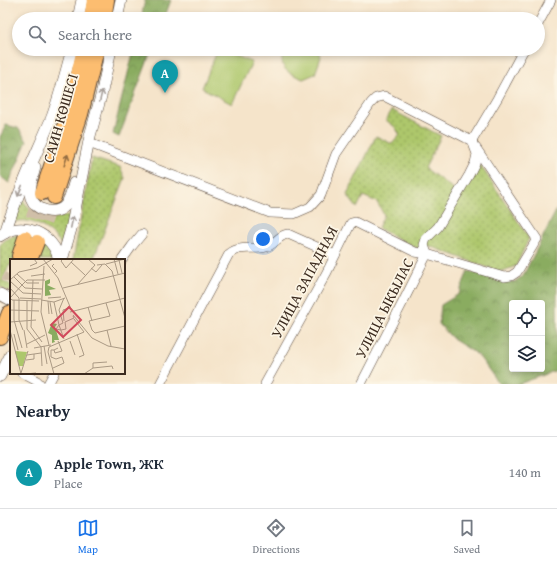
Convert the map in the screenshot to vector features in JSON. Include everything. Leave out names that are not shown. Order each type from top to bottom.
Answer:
[{"type":"main road","points":[[92,12],[94,0]]},
{"type":"main road","points":[[105,12],[107,0]]},
{"type":"main road","name":"САИН КӨШЕСІ","points":[[82,56],[48,195],[81,114],[95,56]]},
{"type":"main road","points":[[24,258],[31,240]]},
{"type":"main road","points":[[0,337],[10,307]]},
{"type":"street","points":[[79,12],[82,0]]},
{"type":"street","points":[[118,12],[121,0]]},
{"type":"street","points":[[544,12],[551,0]]},
{"type":"street","points":[[2,235],[52,115],[70,56]]},
{"type":"street","points":[[62,259],[71,229],[110,56]]},
{"type":"street","points":[[472,141],[520,56]]},
{"type":"street","points":[[89,143],[270,213],[294,214],[310,207],[321,195],[336,154],[370,103],[376,98],[384,96],[472,141],[477,154],[475,164],[438,227],[426,239],[424,246],[427,254]]},
{"type":"street","points":[[42,140],[32,180],[31,198],[40,209],[53,212],[66,205],[70,198],[78,169],[89,143]]},
{"type":"street","name":"УЛИЦА ЫКЫЛАС","points":[[361,384],[427,254],[504,276],[511,276],[517,272],[537,239],[472,141]]},
{"type":"street","name":"УЛИЦА ЗАПАДНАЯ","points":[[265,384],[335,255],[351,222],[355,222],[415,252],[427,254]]},
{"type":"street","points":[[2,235],[13,230],[22,229],[40,233],[52,244],[56,250],[59,259]]},
{"type":"street","points":[[123,259],[142,234]]},
{"type":"street","points":[[160,384],[229,254],[233,251],[238,248],[264,248],[274,244],[284,234],[288,234],[335,255]]},
{"type":"street","points":[[0,294],[10,307]]},
{"type":"street","points":[[0,376],[8,366]]},
{"type":"street","points":[[24,374],[40,384]]},
{"type":"street","points":[[48,384],[53,374]]},
{"type":"green space","points":[[145,0],[171,0],[167,12],[142,12]]},
{"type":"green space","points":[[132,56],[149,56],[119,137],[113,134]]},
{"type":"green space","points":[[215,56],[236,56],[252,62],[232,104],[202,88]]},
{"type":"green space","points":[[282,56],[321,57],[315,74],[303,79],[288,72],[282,61]]},
{"type":"green space","points":[[392,110],[441,136],[425,168],[456,191],[465,180],[471,181],[479,163],[529,238],[516,266],[500,272],[429,246],[418,249],[378,228],[384,215],[377,202],[363,196],[357,208],[347,195],[376,136],[392,144],[400,135],[395,127],[386,120]]},
{"type":"green space","points":[[6,125],[18,128],[27,141],[9,183],[0,176],[0,137]]},
{"type":"green space","points":[[92,158],[120,167],[125,178],[93,259],[73,259]]},
{"type":"green space","points":[[22,199],[33,211],[43,217],[54,218],[70,215],[61,246],[53,234],[38,224],[20,221],[15,222],[10,226]]},
{"type":"green space","points":[[557,209],[557,370],[519,384],[499,384],[478,355],[453,339],[439,324],[441,305],[459,294],[468,271],[514,282],[523,276]]},
{"type":"green space","points":[[21,234],[37,238],[42,241],[48,249],[53,259],[38,259],[43,245],[15,251],[35,259],[10,259],[10,266],[3,281],[10,284],[10,294],[0,286],[0,245],[12,237]]},
{"type":"tunnel","points":[[25,238],[42,193]]},
{"type":"tunnel","points":[[37,242],[54,197]]},
{"type":"tunnel","points":[[0,302],[10,277]]},
{"type":"place","name":"Apple Town, ЖК","points":[[165,93]]}]
